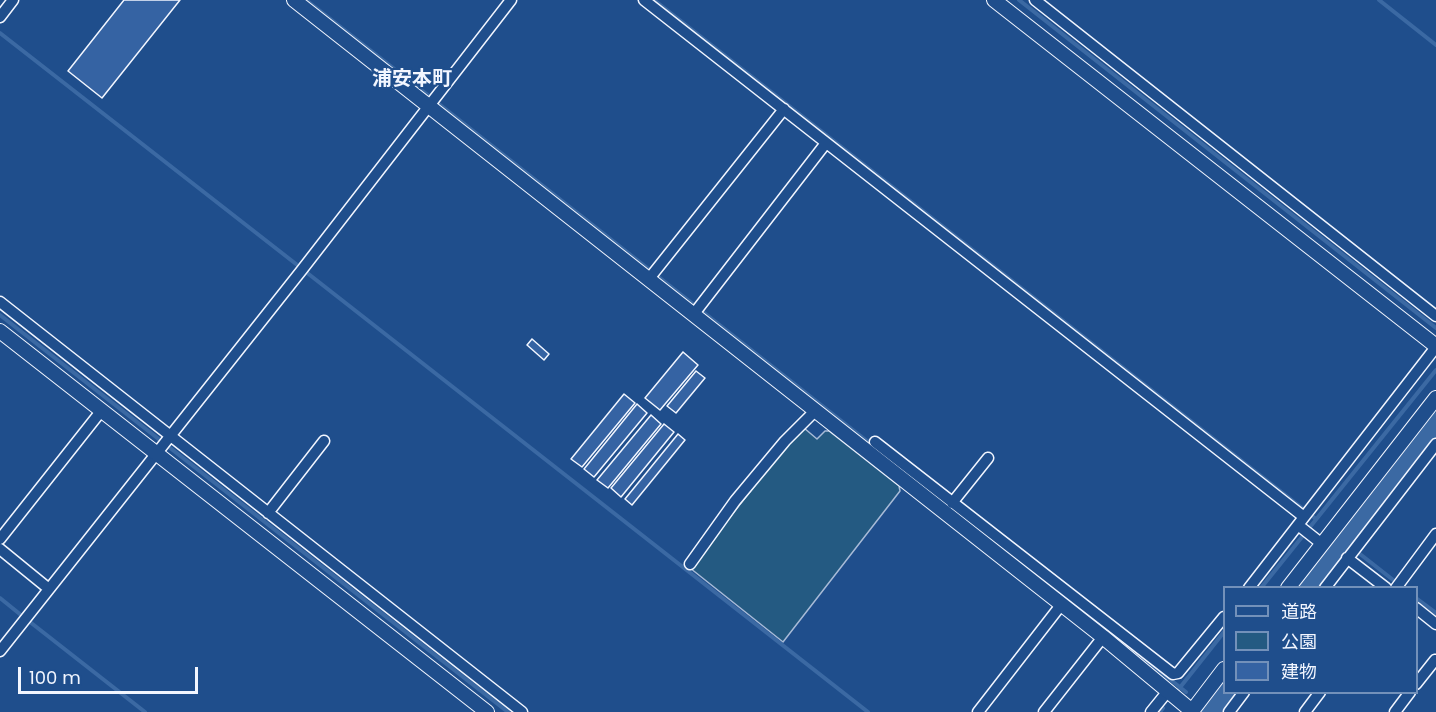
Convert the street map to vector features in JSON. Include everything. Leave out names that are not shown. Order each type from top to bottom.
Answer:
[{"type":"street","points":[[0,17],[14,0]]},
{"type":"street","points":[[294,0],[429,106],[652,275],[815,411],[897,467],[952,509],[1169,682],[1192,712],[1223,670]]},
{"type":"street","points":[[0,651],[512,0]]},
{"type":"street","points":[[644,0],[1305,521],[1322,544]]},
{"type":"street","points":[[994,0],[1436,346],[1305,521],[1251,586]]},
{"type":"street","points":[[1035,0],[1436,316]]},
{"type":"street","points":[[652,275],[784,109]]},
{"type":"street","points":[[696,310],[826,143]]},
{"type":"street","points":[[0,302],[163,444],[265,521],[446,664],[522,712]]},
{"type":"street","points":[[0,331],[102,411],[163,444],[265,521],[446,664],[487,712]]},
{"type":"street","points":[[1290,586],[1436,398]]},
{"type":"street","points":[[0,539],[102,411]]},
{"type":"street","points":[[690,564],[735,501],[785,441],[815,411]]},
{"type":"street","points":[[265,521],[324,441]]},
{"type":"street","points":[[875,442],[897,467]]},
{"type":"street","points":[[1326,586],[1436,444]]},
{"type":"street","points":[[952,509],[988,458]]},
{"type":"street","points":[[1347,558],[1394,586],[1436,534]]},
{"type":"street","points":[[0,549],[49,589]]},
{"type":"street","points":[[1068,603],[1102,637],[1169,682]]},
{"type":"street","points":[[978,712],[1068,603]]},
{"type":"street","points":[[1418,610],[1436,624]]},
{"type":"street","points":[[1151,712],[1169,682],[1223,618]]},
{"type":"street","points":[[1044,712],[1102,637]]},
{"type":"street","points":[[1418,681],[1435,660]]},
{"type":"street","points":[[1229,712],[1243,694]]},
{"type":"street","points":[[1305,712],[1319,694]]},
{"type":"street","points":[[1395,712],[1409,694]]},
{"type":"green space","points":[[804,428],[817,439],[825,431],[829,431],[899,486],[900,491],[783,642],[690,568],[789,442]]},
{"type":"building","points":[[124,0],[180,0],[102,98],[68,71]]},
{"type":"building","points":[[532,339],[549,354],[544,360],[527,345]]},
{"type":"building","points":[[683,352],[698,365],[660,410],[645,398]]},
{"type":"building","points":[[696,371],[705,378],[676,413],[667,406]]},
{"type":"building","points":[[624,394],[635,403],[582,467],[571,459]]},
{"type":"building","points":[[637,404],[647,413],[594,477],[584,469]]},
{"type":"building","points":[[651,415],[661,424],[608,488],[597,480]]},
{"type":"building","points":[[664,424],[674,432],[621,497],[611,488]]},
{"type":"building","points":[[678,434],[685,440],[632,505],[625,499]]},
{"type":"waterway","points":[[306,0],[429,96]]},
{"type":"waterway","points":[[654,0],[1316,519]]},
{"type":"waterway","points":[[1019,0],[1436,328]]},
{"type":"waterway","points":[[1379,0],[1436,45]]},
{"type":"waterway","points":[[0,33],[296,264]]},
{"type":"waterway","points":[[439,104],[872,445]]},
{"type":"waterway","points":[[306,272],[868,712]]},
{"type":"waterway","points":[[0,315],[508,712]]},
{"type":"waterway","points":[[1263,586],[1436,370]]},
{"type":"waterway","points":[[1309,586],[1436,423]]},
{"type":"waterway","points":[[1343,541],[1348,544]]},
{"type":"waterway","points":[[1360,554],[1397,583]]},
{"type":"waterway","points":[[1062,594],[1186,692]]},
{"type":"waterway","points":[[0,598],[21,615]]},
{"type":"waterway","points":[[1418,600],[1436,613]]},
{"type":"waterway","points":[[30,622],[145,712]]},
{"type":"waterway","points":[[1178,690],[1223,633]]},
{"type":"waterway","points":[[1210,712],[1224,694]]},
{"type":"waterway","points":[[1160,712],[1163,708]]},
{"type":"waterway","points":[[1206,708],[1209,712]]},
{"type":"district","name":"浦安本町","points":[[412,80]]}]
